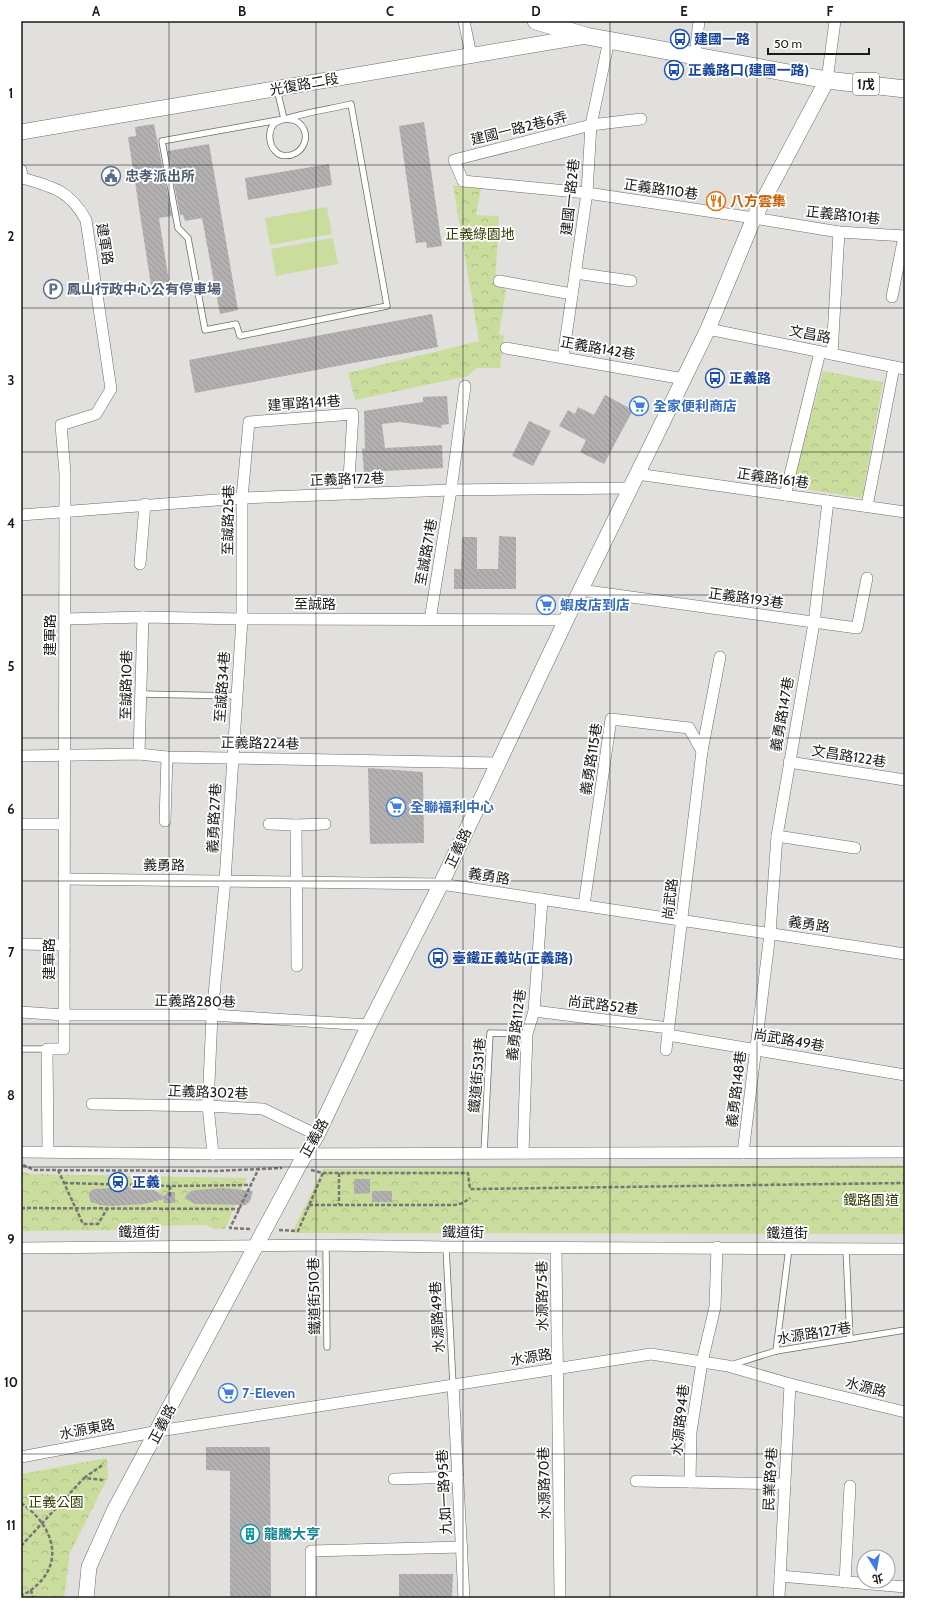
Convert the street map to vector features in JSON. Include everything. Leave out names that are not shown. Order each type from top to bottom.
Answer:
[{"type":"main road","name":"1戊","points":[[536,21],[586,36],[827,80],[905,89]]},
{"type":"street","points":[[464,21],[471,55]]},
{"type":"street","points":[[695,55],[699,21]]},
{"type":"street","name":"正義路","points":[[86,1598],[89,1567],[114,1511],[158,1431],[255,1246],[317,1135],[369,1025],[441,884],[580,590],[708,329],[754,218],[827,80],[835,21]]},
{"type":"street","name":"光復路二段","points":[[21,132],[586,36]]},
{"type":"street","name":"建國一路2巷","points":[[563,357],[587,193],[591,125],[609,40]]},
{"type":"street","name":"建國一路2巷6弄","points":[[454,160],[591,125],[641,119]]},
{"type":"street","name":"正義路110巷","points":[[454,160],[463,181],[587,193],[754,218]]},
{"type":"street","name":"建軍路","points":[[21,170],[22,178],[44,184],[67,195],[78,206],[86,220],[111,389],[96,414],[61,426],[65,473],[64,1049],[47,1049]]},
{"type":"street","name":"正義路101巷","points":[[754,218],[839,232],[904,236]]},
{"type":"street","points":[[832,354],[839,232]]},
{"type":"street","points":[[892,297],[904,236]]},
{"type":"street","points":[[575,273],[631,281]]},
{"type":"street","points":[[500,280],[572,294]]},
{"type":"street","name":"文昌路","points":[[708,329],[900,368]]},
{"type":"street","name":"正義路142巷","points":[[506,348],[684,379]]},
{"type":"street","points":[[785,495],[820,352]]},
{"type":"street","points":[[867,506],[900,368]]},
{"type":"street","name":"至誠路71巷","points":[[430,620],[451,490],[465,386]]},
{"type":"street","name":"建軍路141巷","points":[[249,422],[353,414],[348,494]]},
{"type":"street","name":"至誠路25巷","points":[[242,619],[242,498],[249,422]]},
{"type":"street","name":"正義路161巷","points":[[637,474],[905,512]]},
{"type":"street","name":"正義路172巷","points":[[21,515],[145,504],[242,498],[451,490],[630,488]]},
{"type":"street","name":"義勇路147巷","points":[[770,934],[777,836],[814,623],[828,501]]},
{"type":"street","points":[[140,564],[145,504]]},
{"type":"street","name":"正義路193巷","points":[[580,590],[857,628],[867,578]]},
{"type":"street","name":"至誠路","points":[[65,618],[143,617],[242,619],[566,620]]},
{"type":"street","name":"至誠路10巷","points":[[140,754],[143,617]]},
{"type":"street","name":"至誠路34巷","points":[[233,757],[242,619]]},
{"type":"street","name":"尚武路","points":[[666,1050],[702,751],[720,657]]},
{"type":"street","name":"義勇路115巷","points":[[584,905],[611,719],[689,728],[702,751]]},
{"type":"street","name":"正義路224巷","points":[[21,756],[140,754],[167,756],[498,763]]},
{"type":"street","points":[[165,821],[167,756]]},
{"type":"street","name":"義勇路27巷","points":[[213,1154],[208,1106],[212,1015],[225,881],[233,757]]},
{"type":"street","name":"文昌路122巷","points":[[789,762],[905,780]]},
{"type":"street","points":[[21,824],[64,824]]},
{"type":"street","points":[[269,824],[325,824]]},
{"type":"street","points":[[296,825],[297,966]]},
{"type":"street","points":[[777,836],[855,848]]},
{"type":"street","name":"義勇路","points":[[64,879],[441,884],[905,954]]},
{"type":"street","name":"義勇路112巷","points":[[523,1153],[527,1034],[534,1011],[542,900]]},
{"type":"street","name":"義勇路148巷","points":[[743,1153],[770,934]]},
{"type":"street","points":[[21,944],[64,945]]},
{"type":"street","name":"尚武路52巷","points":[[534,1011],[668,1032]]},
{"type":"street","name":"正義路280巷","points":[[21,1012],[64,1016],[212,1015],[369,1025]]},
{"type":"street","name":"尚武路49巷","points":[[668,1032],[905,1075]]},
{"type":"street","points":[[47,1049],[48,1152]]},
{"type":"street","name":"正義路302巷","points":[[92,1104],[208,1106],[263,1109],[317,1135]]},
{"type":"street","points":[[21,1152],[213,1154],[905,1152]]},
{"type":"street","name":"鐵道街","points":[[21,1248],[326,1245],[556,1248],[717,1247],[905,1249]]},
{"type":"street","name":"水源路94巷","points":[[690,1482],[691,1432],[702,1362],[715,1307],[717,1247]]},
{"type":"street","name":"水源路75巷","points":[[556,1248],[558,1368]]},
{"type":"street","name":"水源路","points":[[158,1431],[651,1354],[728,1366],[790,1384],[905,1412]]},
{"type":"street","name":"水源路70巷","points":[[558,1368],[560,1598]]},
{"type":"street","name":"民業路9巷","points":[[779,1598],[790,1384]]},
{"type":"street","name":"九如一路95巷","points":[[453,1385],[464,1598]]},
{"type":"street","name":"水源東路","points":[[21,1456],[158,1431]]},
{"type":"street","points":[[394,1479],[458,1477]]},
{"type":"street","points":[[636,1481],[785,1484]]},
{"type":"street","points":[[845,1582],[850,1486]]},
{"type":"street","points":[[311,1598],[311,1552],[462,1547]]},
{"type":"street","points":[[780,1576],[905,1587]]},
{"type":"lane","points":[[276,88],[284,119]]},
{"type":"lane","points":[[284,119],[274,125],[269,135],[271,146],[280,154],[291,156],[301,150],[306,139],[304,128],[295,120],[284,119],[162,141],[178,228],[188,238],[205,330],[236,324],[240,336],[387,306],[351,104],[284,119]]},
{"type":"lane","points":[[141,694],[237,696]]},
{"type":"lane","name":"鐵道街531巷","points":[[484,1154],[490,1033],[527,1034]]},
{"type":"lane","points":[[21,1049],[47,1049]]},
{"type":"lane","name":"鐵道街510巷","points":[[326,1245],[327,1347]]},
{"type":"lane","name":"水源路49巷","points":[[446,1247],[453,1385]]},
{"type":"lane","points":[[776,1351],[789,1248]]},
{"type":"lane","points":[[846,1248],[850,1339]]},
{"type":"lane","name":"水源路127巷","points":[[728,1366],[776,1351],[905,1330]]},
{"type":"path","points":[[21,1164],[34,1170],[216,1171],[259,1168],[230,1228]]},
{"type":"path","points":[[58,1170],[83,1224],[98,1224],[107,1208]]},
{"type":"path","points":[[298,1231],[323,1173],[468,1173],[470,1189],[905,1183]]},
{"type":"path","points":[[339,1173],[339,1205]]},
{"type":"path","points":[[64,1184],[170,1186],[252,1185]]},
{"type":"path","points":[[170,1186],[170,1197]]},
{"type":"path","points":[[309,1205],[455,1205],[463,1203],[470,1198]]},
{"type":"path","points":[[21,1208],[240,1209]]},
{"type":"path","points":[[21,1546],[84,1478],[104,1464]]},
{"type":"path","points":[[84,1478],[104,1480]]},
{"type":"path","points":[[21,1503],[43,1522],[53,1548],[52,1561],[45,1576],[31,1590],[21,1595]]},
{"type":"path","points":[[31,1590],[33,1598]]},
{"type":"green space","name":"正義綠園地","points":[[453,185],[481,189],[476,215],[499,216],[495,285],[506,289],[499,334],[504,336],[500,368],[477,368],[468,376],[355,400],[348,373],[479,341]]},
{"type":"green space","points":[[327,207],[332,234],[270,245],[265,218]]},
{"type":"green space","points":[[333,238],[338,264],[276,276],[271,249]]},
{"type":"green space","points":[[823,371],[883,382],[862,498],[792,487]]},
{"type":"green space","name":"鐵路園道","points":[[905,1165],[905,1234],[292,1233],[323,1169]]},
{"type":"green space","points":[[21,1172],[33,1174],[247,1178],[225,1229],[213,1229],[207,1225],[128,1226],[121,1230],[21,1231]]},
{"type":"green space","name":"正義公園","points":[[107,1458],[108,1477],[70,1553],[64,1598],[21,1598],[21,1474]]},
{"type":"building","points":[[424,122],[442,246],[427,248],[426,242],[416,243],[399,126]]},
{"type":"building","points":[[154,124],[172,216],[159,218],[169,282],[151,285],[128,137],[136,136],[135,127]]},
{"type":"building","points":[[209,144],[238,310],[220,314],[202,218],[185,221],[183,215],[180,215],[168,151]]},
{"type":"building","points":[[329,164],[332,185],[248,200],[245,178]]},
{"type":"building","points":[[432,314],[438,347],[195,393],[189,360]]},
{"type":"building","points":[[605,395],[633,410],[604,464],[580,452],[586,440],[559,426],[568,410],[575,414],[578,407],[594,415]]},
{"type":"building","points":[[447,396],[449,424],[441,425],[442,428],[400,422],[382,424],[385,448],[442,445],[443,468],[364,472],[362,448],[365,449],[364,411],[423,402],[423,397]]},
{"type":"building","points":[[529,421],[551,431],[533,466],[512,456]]},
{"type":"building","points":[[499,536],[516,537],[516,589],[454,589],[454,569],[461,569],[462,537],[477,537],[477,569],[498,569]]},
{"type":"building","name":"全聯福利中心","points":[[368,768],[423,772],[424,843],[370,844]]},
{"type":"building","points":[[354,1179],[370,1179],[370,1193],[354,1194]]},
{"type":"building","points":[[136,1187],[152,1189],[164,1196],[168,1192],[175,1192],[175,1203],[164,1203],[164,1199],[144,1204],[112,1206],[100,1205],[91,1202],[89,1197],[89,1193],[93,1189]]},
{"type":"building","points":[[223,1188],[253,1191],[250,1201],[246,1205],[195,1204],[184,1198],[191,1191]]},
{"type":"building","points":[[372,1191],[392,1191],[392,1202],[372,1202]]},
{"type":"building","name":"龍騰大亨","points":[[206,1447],[270,1447],[271,1598],[230,1598],[230,1471],[206,1470]]},
{"type":"building","points":[[399,1574],[453,1574],[452,1598],[399,1598]]},
{"type":"place","name":"建國一路","points":[[680,39]]},
{"type":"place","name":"正義路口(建國一路)","points":[[674,70]]},
{"type":"place","name":"忠孝派出所","points":[[111,176]]},
{"type":"place","name":"八方雲集","points":[[716,201]]},
{"type":"place","name":"鳳山行政中心公有停車場","points":[[53,289]]},
{"type":"place","name":"正義路","points":[[715,378]]},
{"type":"place","name":"全家便利商店","points":[[639,406]]},
{"type":"place","name":"蝦皮店到店","points":[[546,605]]},
{"type":"place","name":"全聯福利中心","points":[[396,807]]},
{"type":"place","name":"臺鐵正義站(正義路)","points":[[438,958]]},
{"type":"place","name":"正義","points":[[118,1182]]},
{"type":"place","name":"7-Eleven","points":[[228,1393]]},
{"type":"place","name":"龍騰大亨","points":[[250,1534]]}]
